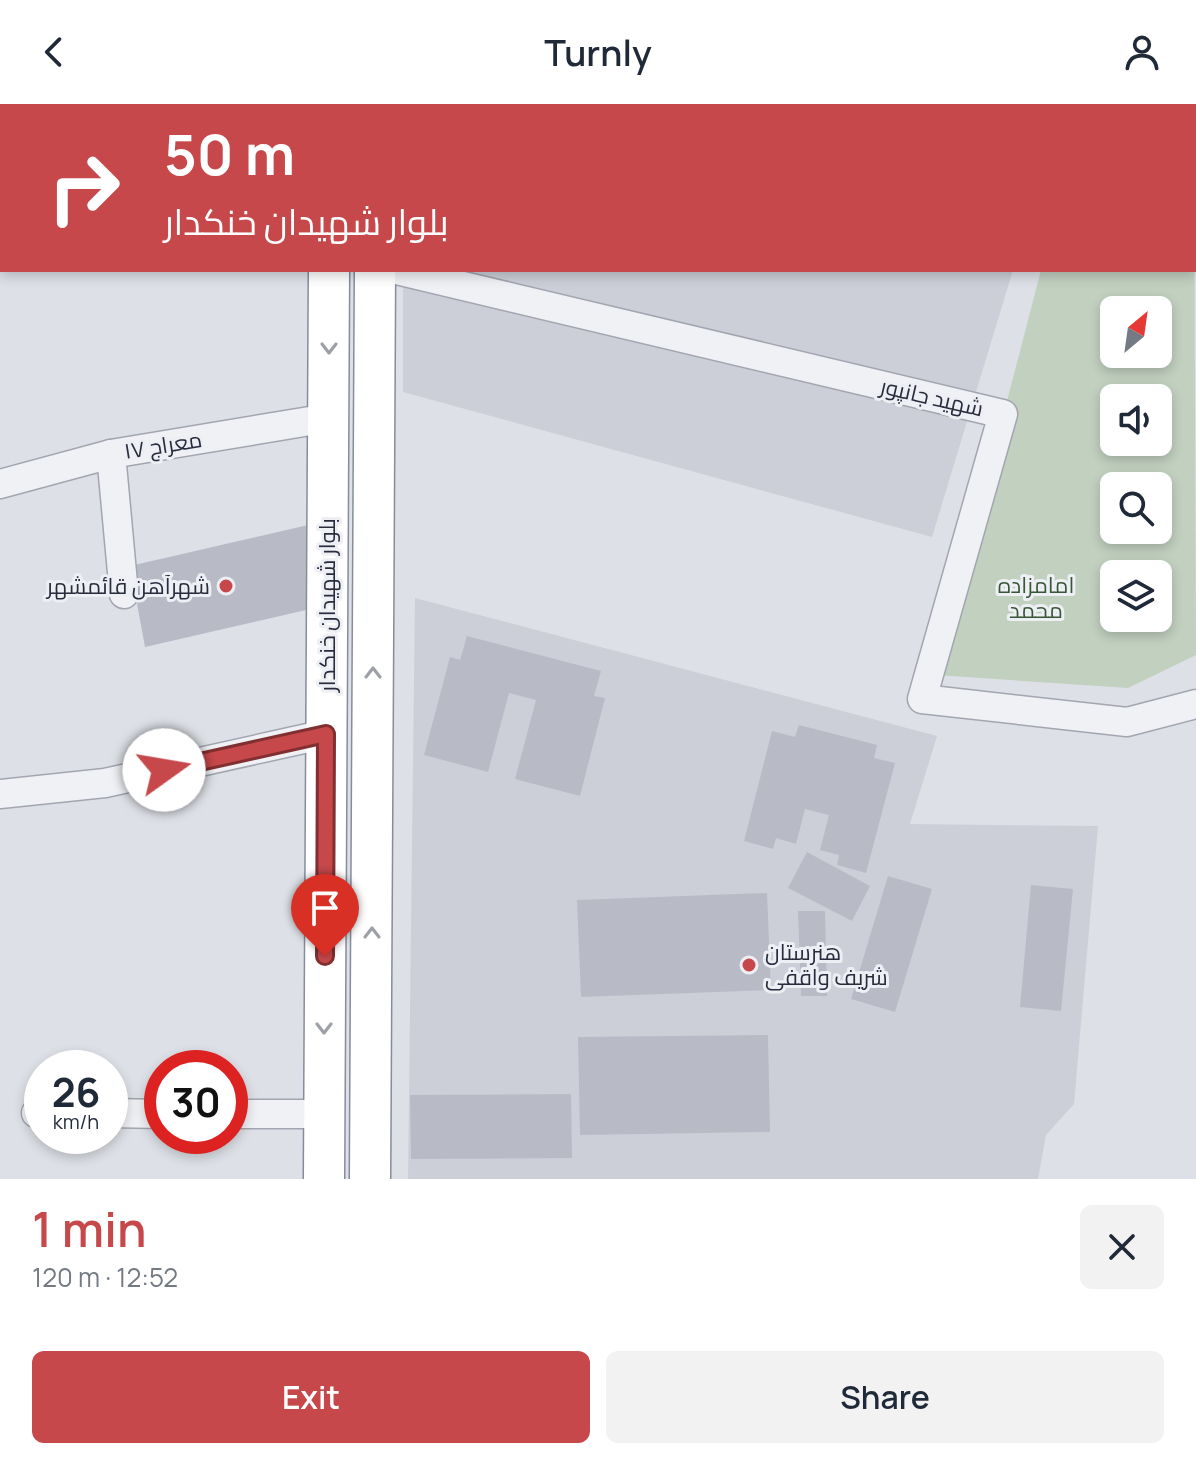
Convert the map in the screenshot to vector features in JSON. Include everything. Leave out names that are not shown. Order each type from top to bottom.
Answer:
[{"type":"highway","name":"بلوار شهیدان خنکدار","points":[[324,1179],[329,272]]},
{"type":"highway","name":"بلوار شهیدان خنکدار","points":[[370,1179],[375,272]]},
{"type":"street","name":"شهید جانپور","points":[[404,272],[1003,414],[922,699],[1127,722],[1196,704]]},
{"type":"street","name":"معراج ۱۷","points":[[0,484],[111,454],[328,418]]},
{"type":"street","points":[[111,454],[124,594]]},
{"type":"street","points":[[0,794],[105,783],[326,734]]},
{"type":"street","points":[[248,1114],[324,1114]]},
{"type":"shaded area","points":[[403,272],[1012,272],[932,537],[403,392]]},
{"type":"shaded area","name":"هنرستان شریف واقفی","points":[[415,598],[937,736],[910,824],[1098,826],[1074,1104],[1046,1135],[1038,1179],[408,1179]]},
{"type":"green space","name":"امامزاده محمد","points":[[1040,272],[1195,272],[1196,655],[1128,688],[936,675]]},
{"type":"building","name":"شهرآهن قائمشهر","points":[[317,523],[319,607],[145,647],[130,566]]},
{"type":"building","points":[[467,636],[601,671],[594,696],[605,698],[580,796],[515,779],[536,700],[509,693],[488,772],[424,755],[450,657],[460,660]]},
{"type":"building","points":[[799,725],[877,745],[874,758],[895,763],[866,873],[837,865],[839,855],[820,850],[829,815],[805,809],[796,844],[776,838],[773,849],[744,841],[772,731],[795,737]]},
{"type":"building","points":[[807,852],[870,886],[852,921],[788,888]]},
{"type":"building","points":[[888,876],[932,889],[895,1012],[851,999]]},
{"type":"building","points":[[1031,885],[1073,889],[1061,1011],[1020,1007]]},
{"type":"building","points":[[767,893],[771,990],[581,997],[577,900]]},
{"type":"building","points":[[798,911],[825,911],[827,996],[801,996]]},
{"type":"building","points":[[768,1035],[770,1132],[580,1135],[578,1037]]},
{"type":"building","points":[[571,1094],[572,1158],[411,1159],[410,1095]]},
{"type":"place","name":"شهرآهن قائمشهر","points":[[226,586]]},
{"type":"place","name":"هنرستان شریف واقفی","points":[[749,965]]},
{"type":"route","points":[[164,770],[326,734],[325,956]]}]
